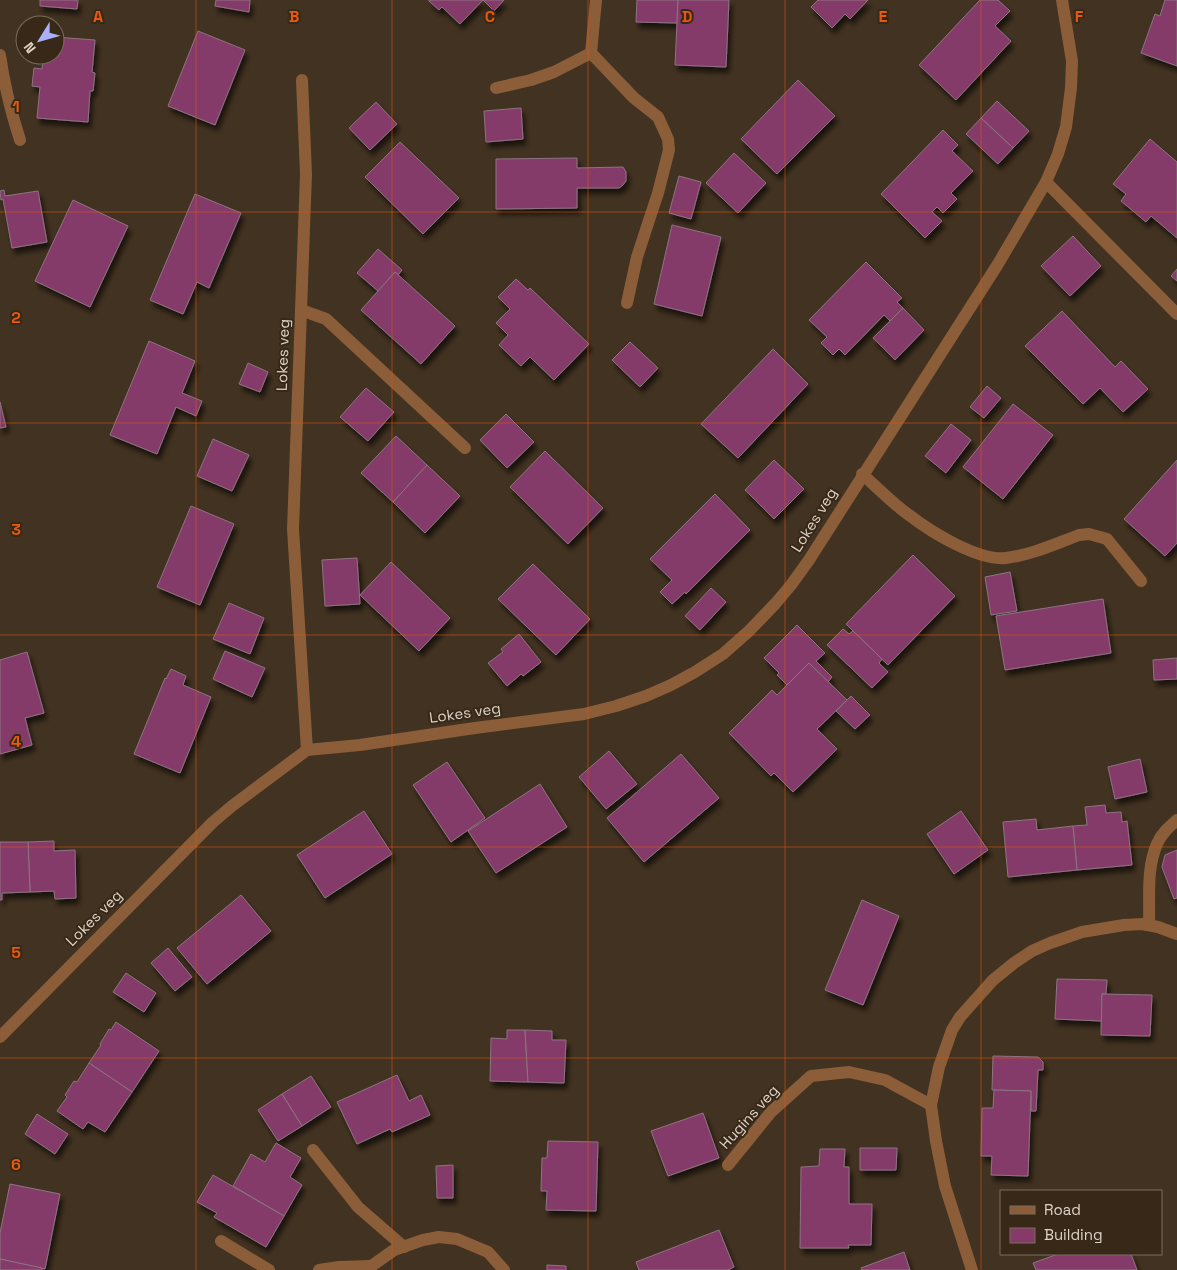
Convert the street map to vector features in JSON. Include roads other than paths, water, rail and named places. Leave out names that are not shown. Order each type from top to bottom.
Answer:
[{"type":"street","points":[[596,0],[591,53],[634,98],[658,117],[668,139],[669,150],[658,193],[637,257],[626,303]]},
{"type":"street","name":"Lokes veg","points":[[0,1036],[213,822],[307,750],[360,745],[584,714],[623,704],[671,685],[695,672],[723,654],[749,631],[775,604],[809,560],[862,474],[998,264],[1046,182],[1058,154],[1066,127],[1071,88],[1072,61],[1062,0]]},
{"type":"street","points":[[496,88],[531,80],[554,72],[591,53]]},
{"type":"street","points":[[0,55],[10,108],[20,140]]},
{"type":"street","name":"Lokes veg","points":[[302,80],[306,174],[293,529],[307,750]]},
{"type":"street","points":[[1046,182],[1177,314]]},
{"type":"street","points":[[301,310],[326,319],[465,448]]},
{"type":"street","points":[[862,474],[908,515],[971,552],[988,557],[1004,558],[1023,555],[1079,535],[1089,534],[1107,539],[1141,581]]},
{"type":"street","points":[[1149,925],[1150,871],[1157,843],[1166,829],[1177,820]]},
{"type":"street","points":[[972,1270],[945,1186],[931,1105],[939,1067],[952,1030],[960,1017],[993,980],[1020,959],[1050,943],[1082,932],[1124,925],[1158,926],[1177,934]]},
{"type":"street","name":"Hugins veg","points":[[728,1165],[771,1112],[811,1076],[849,1072],[885,1080],[931,1105]]},
{"type":"street","points":[[313,1150],[358,1207],[404,1247]]},
{"type":"street","points":[[319,1270],[339,1267],[368,1268],[394,1250],[422,1240],[439,1237],[457,1239],[488,1252],[504,1270]]},
{"type":"street","points":[[221,1241],[269,1270]]}]
